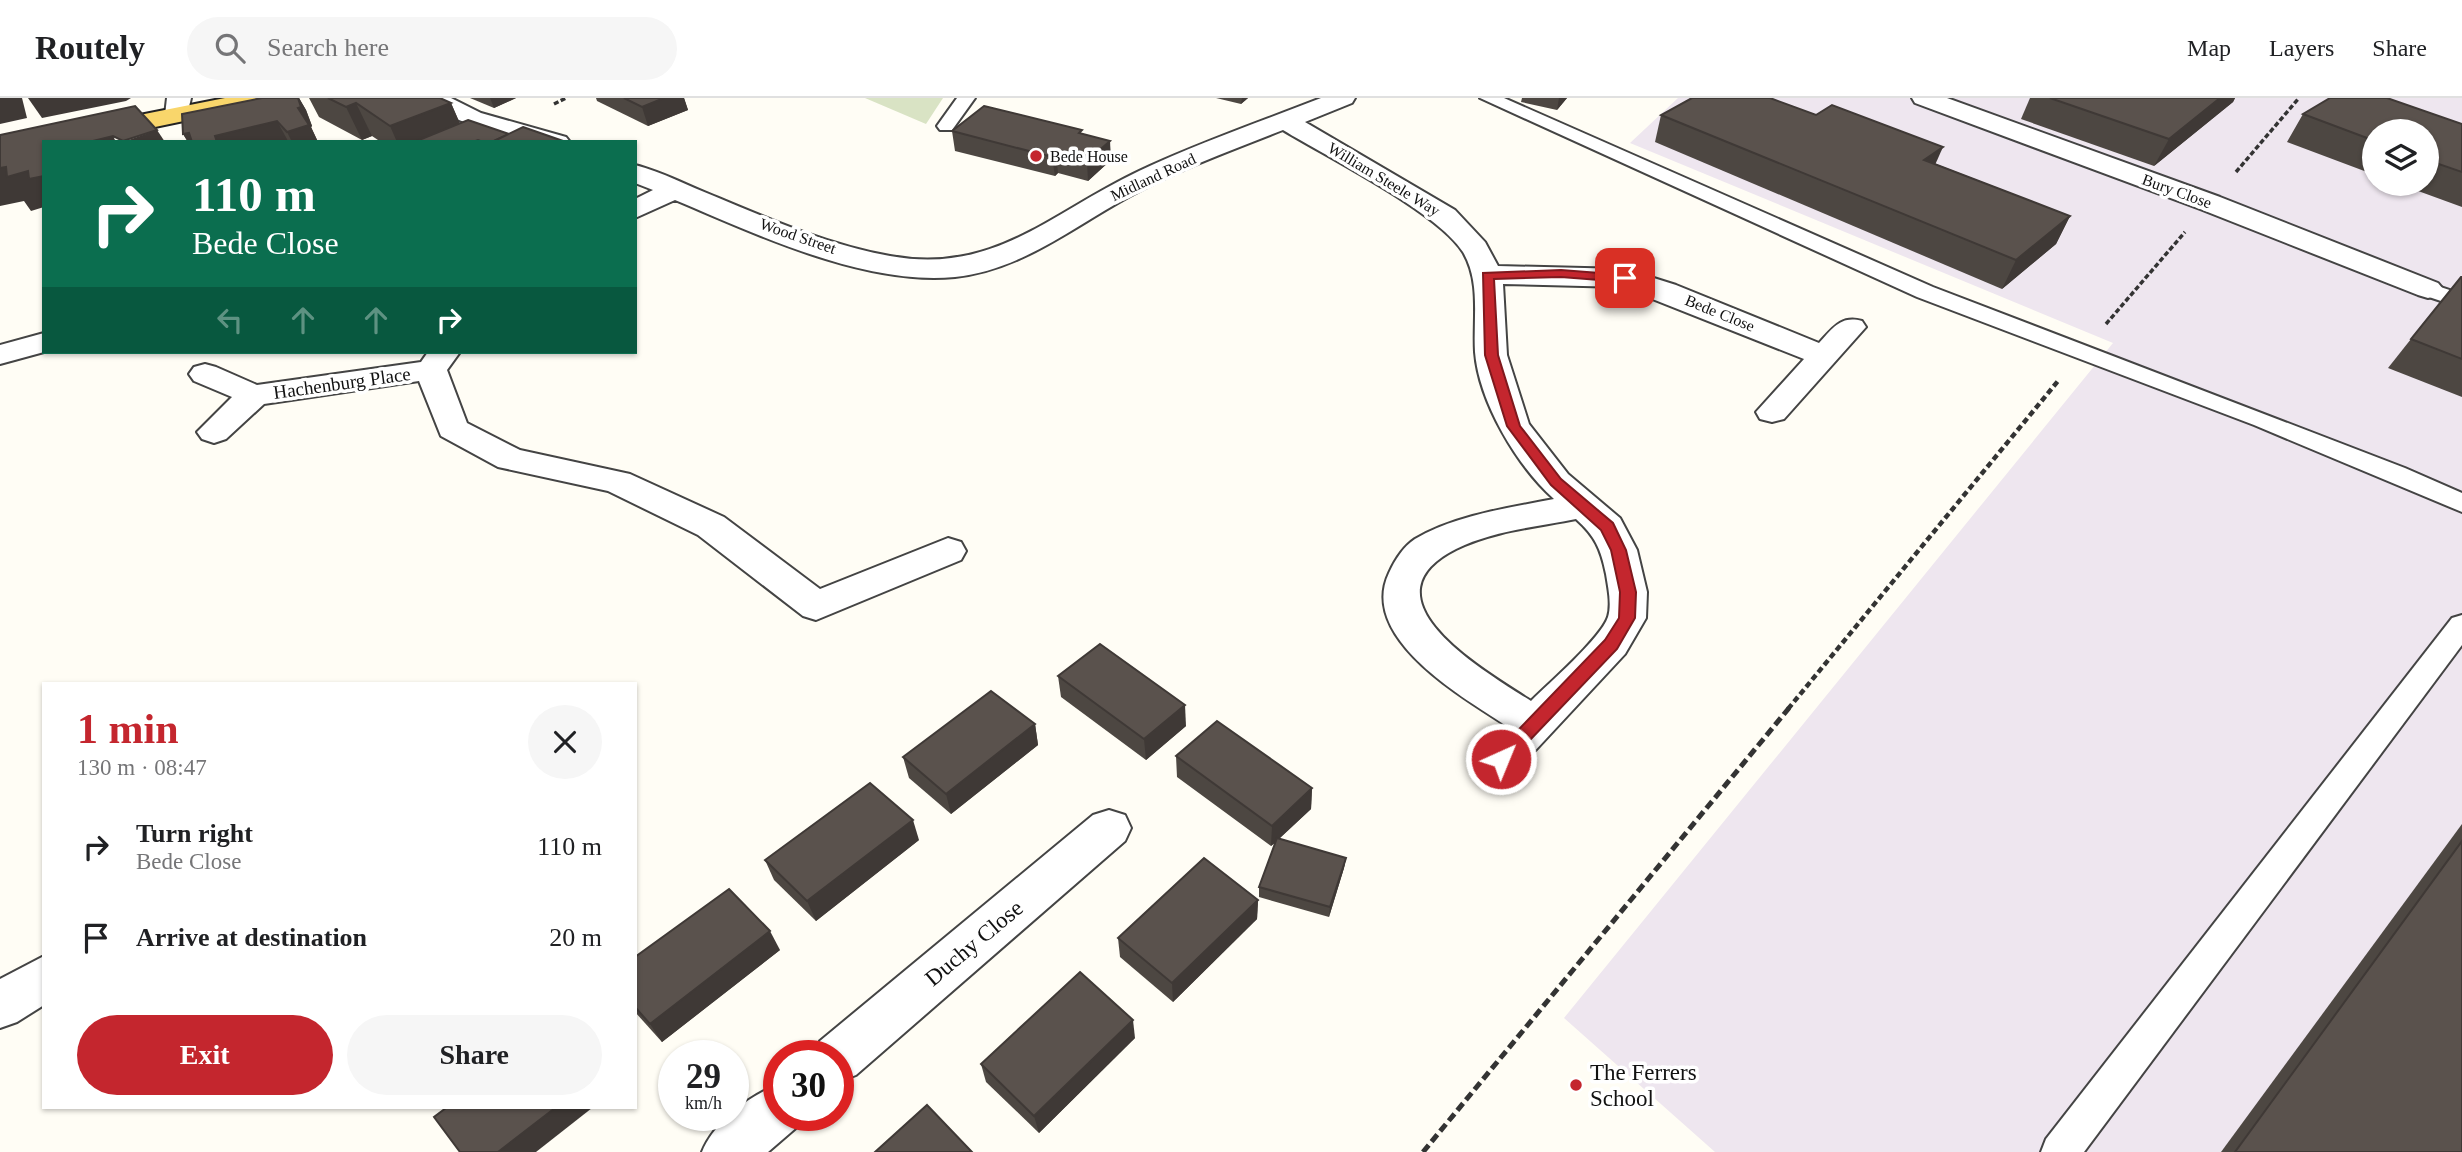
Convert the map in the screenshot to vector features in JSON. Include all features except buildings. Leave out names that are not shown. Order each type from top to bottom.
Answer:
[{"type":"main road","points":[[49,140],[178,107],[257,98]]},
{"type":"street","points":[[432,98],[472,118],[549,140]]},
{"type":"street","name":"Midland Road","points":[[968,266],[1000,257],[1030,244],[1123,189],[1343,98]]},
{"type":"street","name":"Bury Close","points":[[1924,98],[2210,204],[2428,289]]},
{"type":"street","name":"William Steele Way","points":[[1286,121],[1445,216],[1475,248],[1488,275],[1491,355],[1513,426],[1556,482],[1607,527],[1619,550],[1628,592],[1627,618],[1611,644],[1501,759]]},
{"type":"street","name":"Wood Street","points":[[637,174],[832,249],[926,269],[968,266]]},
{"type":"street","points":[[637,209],[675,189]]},
{"type":"street","name":"Bede Close","points":[[1488,275],[1561,274],[1625,278],[1666,291],[1825,356]]},
{"type":"street","points":[[1772,412],[1851,327]]},
{"type":"street","points":[[0,355],[42,343]]},
{"type":"street","points":[[437,361],[453,429],[510,459],[618,482],[711,526],[816,606],[948,551]]},
{"type":"street","name":"Hachenburg Place","points":[[214,432],[254,395],[437,361]]},
{"type":"street","name":"Hachenburg Place","points":[[205,374],[254,395]]},
{"type":"street","points":[[1535,724],[1440,660],[1425,644],[1404,607],[1400,591],[1403,576],[1413,561],[1443,540],[1466,531],[1585,505]]},
{"type":"street","name":"Duchy Close","points":[[854,1044],[1109,828]]},
{"type":"street","points":[[0,1006],[42,979]]},
{"type":"street","points":[[728,1152],[763,1122]]},
{"type":"lane","points":[[946,126],[966,98]]},
{"type":"lane","points":[[1489,98],[1569,130],[1890,277],[2368,459],[2462,503]]},
{"type":"lane","points":[[2428,289],[2462,301]]},
{"type":"lane","points":[[2060,1152],[2462,625]]},
{"type":"path","points":[[1423,1152],[2082,351]]},
{"type":"shaded area","points":[[1678,98],[2462,98],[2462,1152],[1715,1152],[1564,1018],[2113,343],[1630,143]]},
{"type":"green space","points":[[865,98],[943,98],[926,124]]},
{"type":"place","name":"Bede House","points":[[1036,156]]},
{"type":"place","name":"The Ferrers School","points":[[1576,1085]]},
{"type":"route","points":[[1501,759],[1611,644],[1627,618],[1628,592],[1619,550],[1607,527],[1591,509],[1556,482],[1513,426],[1491,355],[1488,275],[1561,274],[1625,278]]}]
